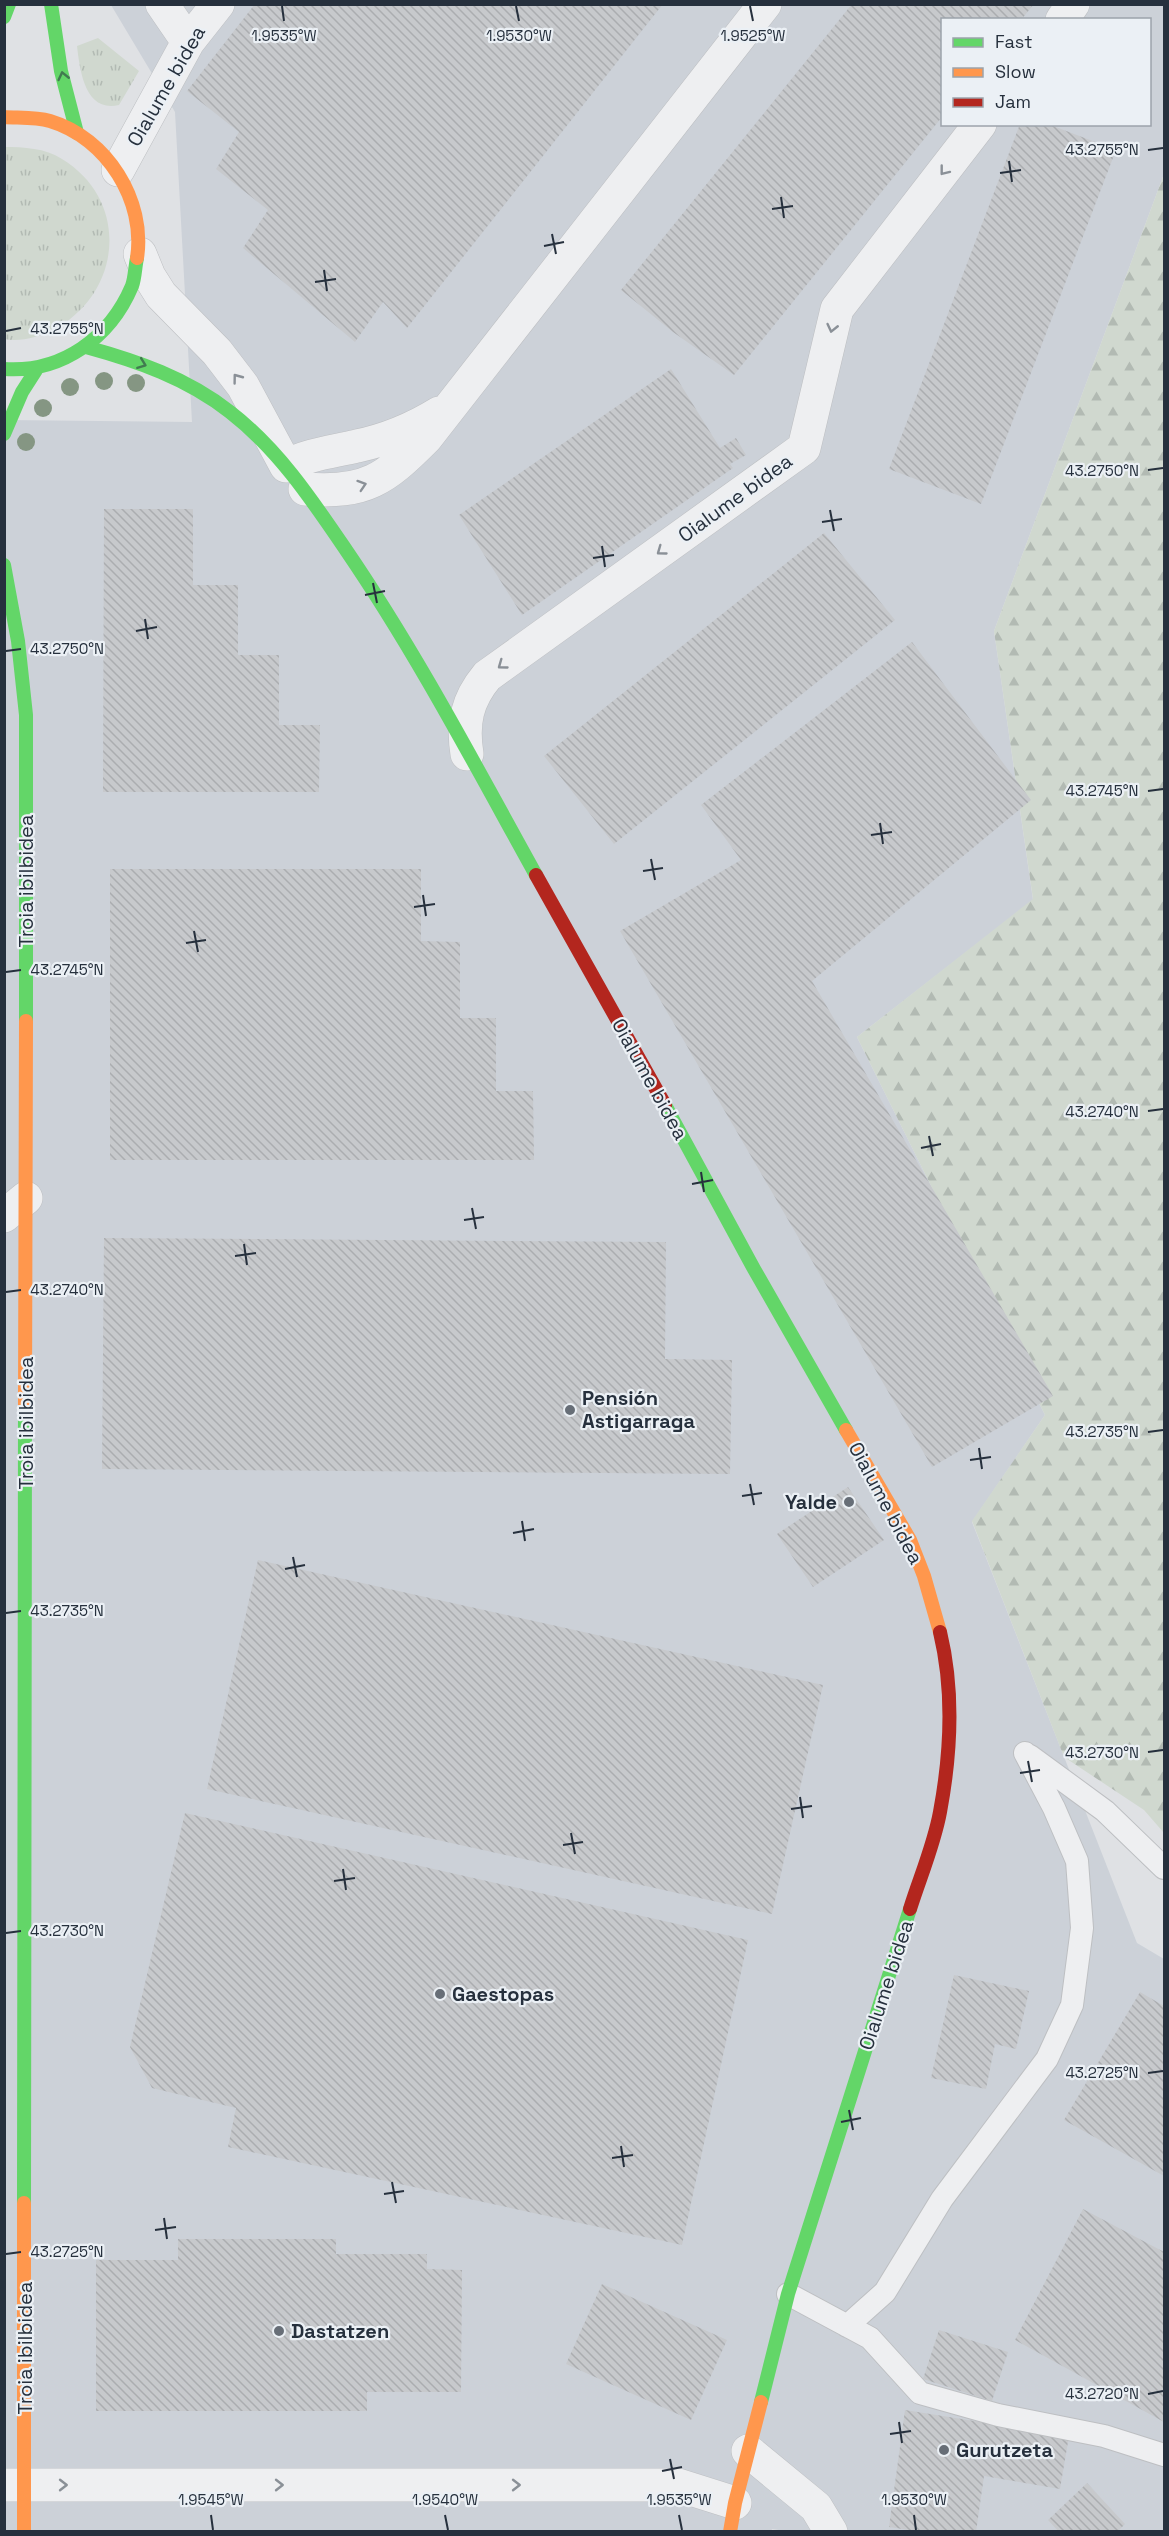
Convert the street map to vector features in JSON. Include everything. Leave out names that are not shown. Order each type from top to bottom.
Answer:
[{"type":"street","points":[[4,17],[9,4]]},
{"type":"street","points":[[51,4],[61,71],[77,133]]},
{"type":"street","points":[[162,4],[188,42]]},
{"type":"street","name":"Oialume bidea","points":[[118,170],[188,42],[218,4]]},
{"type":"street","points":[[295,478],[311,455],[382,440],[418,426],[451,406],[765,4]]},
{"type":"street","points":[[1063,18],[1073,4]]},
{"type":"street","points":[[4,117],[19,116],[49,121],[77,133],[92,143],[118,170],[132,196],[139,225],[140,254],[134,281],[123,306],[107,329],[86,347],[71,356],[38,368],[4,369]]},
{"type":"street","name":"Oialume bidea","points":[[467,754],[465,724],[467,709],[475,691],[487,676],[804,448],[837,309],[978,126]]},
{"type":"street","name":"Oialume bidea","points":[[140,254],[160,295],[217,352],[243,386],[295,478],[390,614],[716,1196],[754,1269],[910,1540],[927,1582],[940,1626],[948,1671],[951,1719],[948,1766],[940,1814],[788,2294],[733,2517]]},
{"type":"street","name":"Oialume bidea","points":[[86,347],[124,357],[196,389],[237,417],[259,437],[295,478]]},
{"type":"street","points":[[4,434],[22,392],[38,368]]},
{"type":"street","name":"Troia ibilbidea","points":[[4,565],[18,641],[26,715],[15,816],[14,2485],[24,2532]]},
{"type":"street","points":[[748,2451],[816,2507],[831,2532]]},
{"type":"street","points":[[14,2485],[678,2485],[733,2517]]},
{"type":"lane","points":[[847,2326],[885,2292],[942,2199],[1047,2059],[1072,2005],[1082,1928],[1077,1861],[1054,1808],[1025,1753],[1105,1811],[1164,1868]]},
{"type":"lane","points":[[788,2294],[870,2338],[920,2393],[998,2415],[1104,2436],[1164,2455]]},
{"type":"shaded area","points":[[111,5],[1164,5],[1164,174],[994,631],[1033,900],[857,1037],[1045,1415],[972,1522],[1137,1943],[1164,1959],[1164,2531],[792,2532],[772,2529],[771,2532],[5,2532],[5,420],[192,422],[175,112]]},
{"type":"green space","points":[[98,38],[139,71],[119,105],[108,106],[99,103],[86,88],[77,46]]},
{"type":"green space","points":[[4,147],[41,150],[55,155],[84,177],[99,198],[108,222],[109,247],[104,271],[93,294],[76,314],[53,330],[36,337],[10,340],[4,339]]},
{"type":"green space","points":[[1164,174],[1164,1833],[1144,1810],[1064,1757],[972,1521],[1045,1415],[857,1037],[1033,899],[994,631]]},
{"type":"building","points":[[255,4],[663,4],[407,328],[383,302],[355,342],[243,248],[268,210],[216,169],[239,132],[187,91]]},
{"type":"building","points":[[852,4],[1034,4],[1023,18],[941,18],[941,118],[734,375],[673,332],[621,290]]},
{"type":"building","points":[[1019,126],[1053,126],[1116,150],[981,504],[889,469]]},
{"type":"building","points":[[671,369],[720,448],[736,438],[746,455],[730,464],[733,468],[522,615],[459,515]]},
{"type":"building","points":[[104,509],[193,509],[193,585],[238,585],[238,655],[279,655],[279,725],[320,725],[319,792],[103,792]]},
{"type":"building","points":[[824,533],[895,620],[614,844],[544,756]]},
{"type":"building","points":[[912,642],[1031,800],[812,981],[1053,1396],[932,1467],[620,931],[741,860],[701,805]]},
{"type":"building","points":[[110,869],[421,869],[421,941],[460,942],[460,1018],[496,1018],[496,1091],[533,1091],[534,1160],[110,1160]]},
{"type":"building","points":[[104,1238],[666,1242],[665,1359],[732,1360],[730,1474],[102,1469]]},
{"type":"building","points":[[848,1487],[884,1540],[813,1587],[777,1534]]},
{"type":"building","points":[[258,1560],[823,1685],[772,1914],[207,1789]]},
{"type":"building","name":"Gaestopas","points":[[185,1813],[748,1940],[682,2245],[228,2147],[236,2108],[152,2088],[130,2047]]},
{"type":"building","points":[[954,1975],[1029,1991],[1016,2049],[995,2044],[986,2089],[931,2078]]},
{"type":"building","points":[[1140,1992],[1164,2006],[1164,2176],[1064,2120]]},
{"type":"building","points":[[1083,2209],[1164,2252],[1164,2422],[1015,2340]]},
{"type":"building","name":"Dastatzen","points":[[178,2239],[336,2239],[336,2254],[427,2254],[427,2269],[462,2270],[461,2392],[367,2392],[367,2411],[96,2411],[96,2260],[178,2260]]},
{"type":"building","points":[[602,2284],[727,2340],[691,2420],[566,2364]]},
{"type":"building","points":[[939,2330],[1008,2352],[992,2401],[923,2379]]},
{"type":"building","name":"Gurutzeta","points":[[905,2410],[1069,2436],[1060,2489],[984,2476],[976,2532],[922,2532],[889,2527]]},
{"type":"building","points":[[1087,2483],[1125,2524],[1117,2532],[1059,2532],[1048,2520]]},
{"type":"traffic: fast","points":[[4,17],[9,4]]},
{"type":"traffic: fast","points":[[51,4],[61,71],[77,133]]},
{"type":"traffic: fast","points":[[4,369],[25,369],[45,365],[82,348],[97,336],[123,305],[133,283],[137,258]]},
{"type":"traffic: fast","points":[[86,347],[143,365],[197,389],[230,412],[264,442],[279,459],[320,513],[397,629],[445,710],[536,875]]},
{"type":"traffic: fast","points":[[4,434],[22,392],[38,367]]},
{"type":"traffic: fast","points":[[4,565],[18,641],[26,715],[26,1021]]},
{"type":"traffic: fast","points":[[665,1105],[754,1269],[846,1430]]},
{"type":"traffic: fast","points":[[24,2203],[25,1406]]},
{"type":"traffic: fast","points":[[761,2402],[788,2294],[910,1909]]},
{"type":"traffic: slow","points":[[4,117],[50,121],[70,129],[105,157],[118,174],[135,215],[138,236],[137,258]]},
{"type":"traffic: slow","points":[[25,1406],[26,1021]]},
{"type":"traffic: slow","points":[[846,1430],[910,1540],[924,1576],[940,1632]]},
{"type":"traffic: slow","points":[[24,2203],[24,2532]]},
{"type":"traffic: slow","points":[[730,2532],[735,2503],[761,2402]]},
{"type":"traffic: jam","points":[[536,875],[665,1105]]},
{"type":"traffic: jam","points":[[910,1909],[931,1849],[947,1767],[949,1699],[940,1632]]},
{"type":"place","name":"Pensión Astigarraga","points":[[570,1410]]},
{"type":"place","name":"Yalde","points":[[849,1502]]},
{"type":"place","name":"Gaestopas","points":[[440,1994]]},
{"type":"place","name":"Dastatzen","points":[[279,2331]]},
{"type":"place","name":"Gurutzeta","points":[[944,2450]]}]
